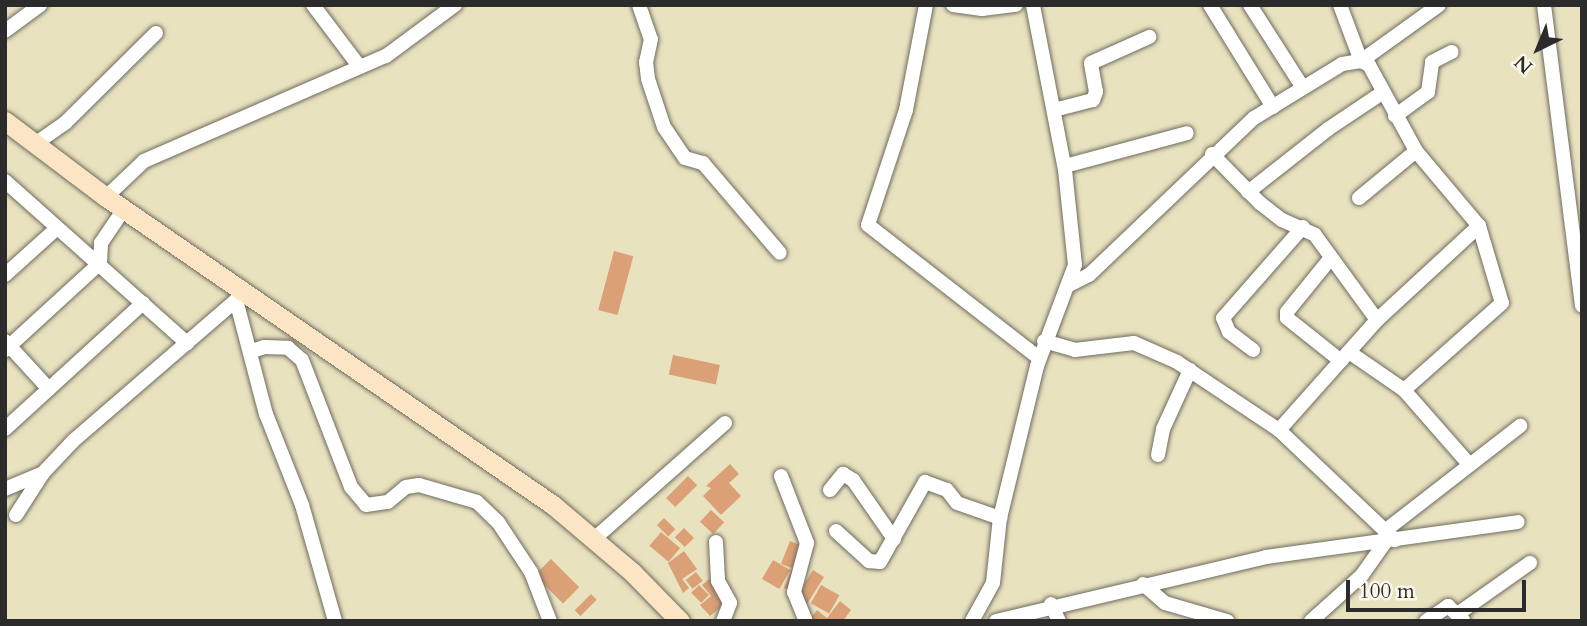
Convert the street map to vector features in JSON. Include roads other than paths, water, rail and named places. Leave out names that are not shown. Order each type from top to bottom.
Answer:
[{"type":"main road","points":[[7,127],[35,144],[240,297],[553,505],[594,539],[680,621]]},
{"type":"street","points":[[5,31],[40,5]]},
{"type":"street","points":[[313,5],[359,66]]},
{"type":"street","points":[[106,197],[144,162],[399,47],[455,5]]},
{"type":"street","points":[[639,5],[651,39],[646,62],[648,79],[664,127],[685,158],[704,163],[780,253]]},
{"type":"street","points":[[926,5],[906,110],[868,225],[1039,358]]},
{"type":"street","points":[[953,5],[994,9],[1016,5]]},
{"type":"street","points":[[972,621],[993,583],[1000,519],[1039,358],[1075,265],[1065,166],[1033,5]]},
{"type":"street","points":[[1210,5],[1273,107]]},
{"type":"street","points":[[1250,5],[1303,88]]},
{"type":"street","points":[[1340,5],[1361,61],[1369,65],[1416,151],[1479,226],[1497,275],[1502,303],[1404,390]]},
{"type":"street","points":[[1069,285],[1089,275],[1212,154],[1273,107],[1342,64],[1361,61],[1438,5]]},
{"type":"street","points":[[1544,5],[1582,306]]},
{"type":"street","points":[[35,144],[65,123],[156,33]]},
{"type":"street","points":[[1054,110],[1093,100],[1096,92],[1091,63],[1149,37]]},
{"type":"street","points":[[1395,116],[1428,92],[1432,62],[1452,52]]},
{"type":"street","points":[[1248,192],[1328,129],[1382,93]]},
{"type":"street","points":[[1065,166],[1187,133]]},
{"type":"street","points":[[1359,198],[1416,151]]},
{"type":"street","points":[[1212,154],[1248,192],[1282,220],[1303,226],[1315,235],[1377,320]]},
{"type":"street","points":[[8,189],[100,263],[187,343]]},
{"type":"street","points":[[49,388],[7,345],[100,263],[101,243],[124,209]]},
{"type":"street","points":[[1253,350],[1229,332],[1223,318],[1303,226]]},
{"type":"street","points":[[1279,430],[1377,320],[1479,226]]},
{"type":"street","points":[[5,275],[57,228]]},
{"type":"street","points":[[1330,259],[1287,312],[1287,318],[1345,357],[1404,390],[1468,463]]},
{"type":"street","points":[[16,515],[43,473],[73,441],[240,297],[267,414],[302,505],[335,621]]},
{"type":"street","points":[[5,429],[143,303]]},
{"type":"street","points":[[1044,341],[1075,350],[1134,343],[1190,370],[1279,430],[1389,537]]},
{"type":"street","points":[[252,351],[264,347],[288,348],[302,360],[351,487],[366,505],[388,502],[406,487],[419,485],[477,502],[498,522],[531,572],[550,621]]},
{"type":"street","points":[[1158,455],[1163,429],[1190,370]]},
{"type":"street","points":[[594,539],[725,423]]},
{"type":"street","points":[[1311,621],[1362,575],[1389,537],[1468,463],[1520,426]]},
{"type":"street","points":[[5,489],[43,473]]},
{"type":"street","points":[[830,490],[843,474],[853,480],[894,539]]},
{"type":"street","points":[[781,475],[807,543],[794,592],[806,621]]},
{"type":"street","points":[[836,531],[875,563],[894,539],[925,482],[947,490],[957,502],[1000,519]]},
{"type":"street","points":[[996,621],[1051,604],[1266,557],[1389,537],[1518,522]]},
{"type":"street","points":[[716,542],[718,581],[730,603],[723,621]]},
{"type":"street","points":[[1426,621],[1448,606],[1462,617],[1530,563]]},
{"type":"street","points":[[1143,584],[1165,603],[1227,621]]},
{"type":"street","points":[[1051,604],[1059,621]]}]
